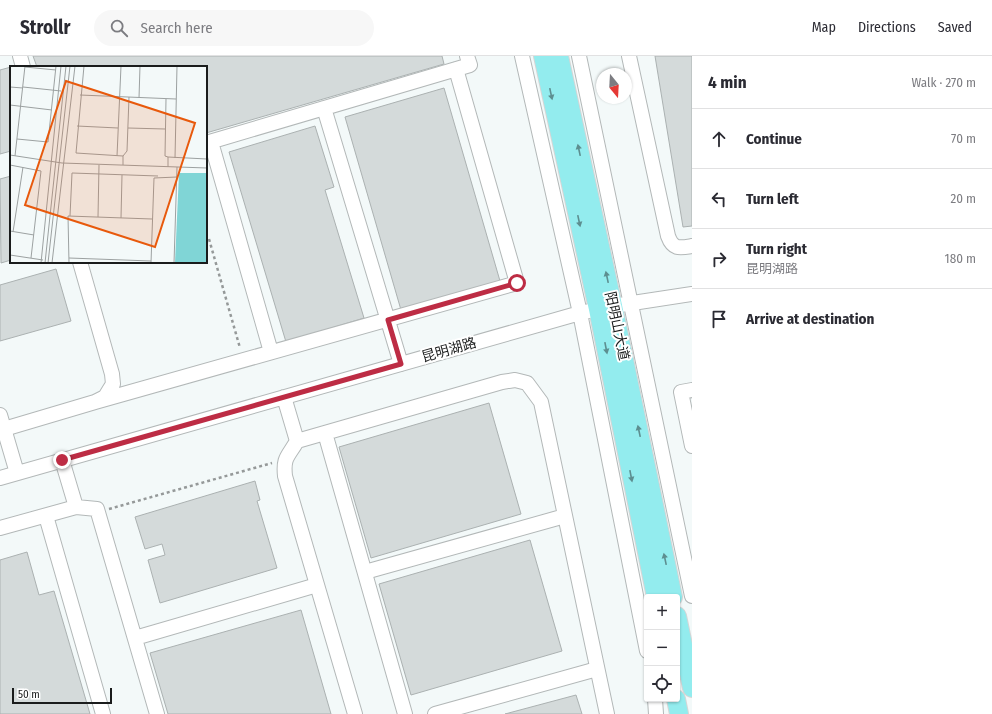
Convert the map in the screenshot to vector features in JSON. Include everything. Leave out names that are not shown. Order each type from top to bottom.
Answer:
[{"type":"main road","name":"阳明山大道","points":[[543,56],[614,306],[656,594]]},
{"type":"main road","name":"阳明山大道","points":[[559,56],[614,306],[672,594]]},
{"type":"main road","points":[[680,630],[692,688]]},
{"type":"main road","points":[[677,702],[679,714]]},
{"type":"street","points":[[20,56],[23,66]]},
{"type":"street","points":[[271,352],[208,143],[470,65],[467,56]]},
{"type":"street","points":[[522,56],[580,313],[644,636]]},
{"type":"street","points":[[579,56],[614,306],[692,596]]},
{"type":"street","points":[[629,56],[670,243],[676,247],[692,246]]},
{"type":"street","points":[[4,429],[517,283],[456,69]]},
{"type":"street","points":[[324,108],[401,364]]},
{"type":"street","points":[[80,263],[112,374],[113,384],[105,396],[95,402]]},
{"type":"street","name":"昆明湖路","points":[[0,478],[580,313],[614,306],[692,294]]},
{"type":"street","points":[[355,714],[285,476],[284,467],[286,458],[297,441],[502,382],[514,380],[527,383],[541,402],[607,714]]},
{"type":"street","points":[[692,390],[681,392],[692,446]]},
{"type":"street","points":[[284,397],[297,441]]},
{"type":"street","points":[[0,415],[17,473]]},
{"type":"street","points":[[325,433],[405,714]]},
{"type":"street","points":[[62,460],[76,507]]},
{"type":"street","points":[[0,528],[76,507],[97,509],[157,714]]},
{"type":"street","points":[[46,516],[103,714]]},
{"type":"street","points":[[365,572],[565,516]]},
{"type":"street","points":[[135,638],[317,585]]},
{"type":"street","points":[[435,714],[598,669]]},
{"type":"street","points":[[655,702],[656,714]]},
{"type":"path","points":[[209,239],[244,360]]},
{"type":"path","points":[[97,509],[111,509],[286,458]]},
{"type":"building","points":[[33,56],[442,56],[444,64],[207,133],[207,66],[37,66]]},
{"type":"building","points":[[655,56],[692,56],[692,226],[683,227]]},
{"type":"building","points":[[10,67],[10,151],[0,154],[0,70]]},
{"type":"building","points":[[444,88],[500,281],[401,310],[345,117]]},
{"type":"building","points":[[315,126],[334,187],[325,190],[364,318],[286,342],[229,152]]},
{"type":"building","points":[[10,176],[10,260],[1,263],[0,179]]},
{"type":"building","points":[[56,269],[71,321],[0,341],[0,285]]},
{"type":"building","points":[[489,403],[521,514],[371,558],[339,447]]},
{"type":"building","points":[[255,481],[260,500],[257,501],[277,568],[160,603],[148,560],[165,555],[162,544],[145,549],[135,517]]},
{"type":"building","points":[[530,540],[562,651],[411,695],[379,584]]},
{"type":"building","points":[[27,552],[39,595],[54,591],[90,714],[0,714],[0,560]]},
{"type":"building","points":[[301,610],[331,714],[168,714],[150,653]]},
{"type":"building","points":[[576,695],[582,714],[505,714]]},
{"type":"route","points":[[62,460],[401,364],[388,320],[517,283]]}]
